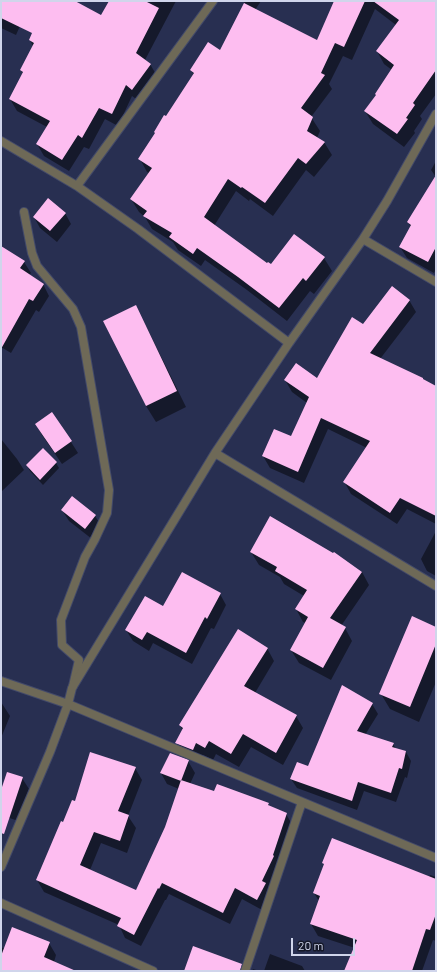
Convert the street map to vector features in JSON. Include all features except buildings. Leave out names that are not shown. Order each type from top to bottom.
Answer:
[{"type":"street","points":[[77,186],[213,1]]},
{"type":"street","points":[[72,688],[215,453],[387,201],[436,114]]},
{"type":"street","points":[[1,141],[77,186],[138,229],[289,343]]},
{"type":"street","points":[[1,867],[50,752],[68,704],[79,660],[62,644],[61,620],[85,557],[107,513],[109,490],[81,327],[73,309],[37,266],[32,253],[24,212]]},
{"type":"street","points":[[362,239],[436,282]]},
{"type":"street","points":[[215,453],[436,586]]},
{"type":"street","points":[[1,681],[68,704],[436,858]]},
{"type":"street","points":[[245,971],[302,802]]},
{"type":"street","points":[[1,903],[153,971]]}]
